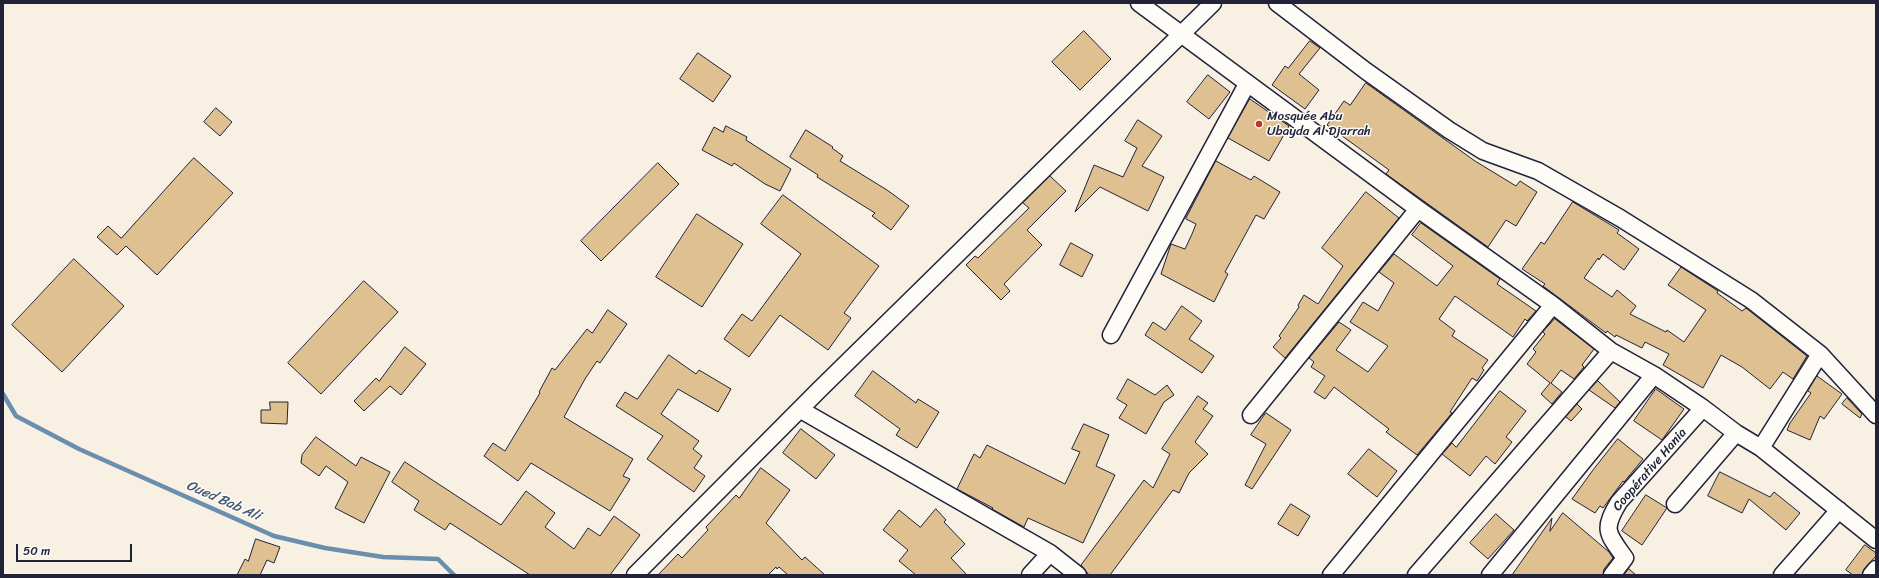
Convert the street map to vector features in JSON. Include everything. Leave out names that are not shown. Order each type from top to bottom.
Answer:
[{"type":"street","points":[[1139,3],[1418,209],[1553,305],[1611,350],[1654,375],[1703,408],[1736,433],[1761,448],[1876,540]]},
{"type":"street","points":[[635,575],[1213,3]]},
{"type":"street","points":[[1277,3],[1366,71],[1449,130],[1483,151],[1538,171],[1620,218],[1751,300],[1820,354],[1876,415]]},
{"type":"street","points":[[1111,335],[1247,84]]},
{"type":"street","points":[[1251,415],[1418,209]]},
{"type":"street","points":[[1331,575],[1553,305]]},
{"type":"street","points":[[1416,575],[1611,350]]},
{"type":"street","points":[[1761,448],[1820,354]]},
{"type":"street","points":[[1490,575],[1654,375]]},
{"type":"street","name":"Coopérative Hania","points":[[1612,575],[1625,558],[1612,539],[1608,530],[1609,519],[1619,502],[1703,408]]},
{"type":"street","points":[[801,410],[1050,554],[1078,575]]},
{"type":"street","points":[[1675,504],[1736,433]]},
{"type":"street","points":[[1782,575],[1839,510]]},
{"type":"street","points":[[1030,575],[1050,554]]},
{"type":"street","points":[[1871,575],[1876,569]]},
{"type":"building","points":[[1084,31],[1111,59],[1080,90],[1052,62]]},
{"type":"building","points":[[1310,41],[1320,48],[1299,74],[1319,90],[1305,109],[1272,85],[1285,66],[1288,68]]},
{"type":"building","points":[[698,53],[731,76],[713,102],[680,79]]},
{"type":"building","points":[[1208,75],[1230,92],[1209,119],[1187,102]]},
{"type":"building","points":[[1366,83],[1475,161],[1516,186],[1520,181],[1537,192],[1516,226],[1506,220],[1488,247],[1386,174],[1389,170],[1327,125],[1344,101],[1350,105]]},
{"type":"building","points":[[1250,99],[1289,126],[1269,161],[1228,138]]},
{"type":"building","points":[[216,108],[232,122],[220,136],[204,122]]},
{"type":"building","points":[[1138,120],[1162,136],[1142,166],[1164,177],[1148,211],[1100,187],[1075,212],[1094,165],[1123,177],[1137,148],[1125,141]]},
{"type":"building","points":[[726,126],[747,137],[746,140],[791,169],[780,191],[765,184],[734,163],[732,166],[702,150],[714,127],[723,132]]},
{"type":"building","points":[[806,130],[833,147],[832,148],[843,156],[840,161],[887,190],[909,206],[891,230],[872,216],[875,213],[817,177],[818,175],[790,157]]},
{"type":"building","points":[[194,158],[233,193],[157,275],[126,246],[117,255],[97,237],[108,226],[121,238]]},
{"type":"building","points":[[1216,161],[1251,180],[1254,176],[1280,192],[1264,219],[1256,215],[1225,272],[1228,274],[1214,302],[1161,274],[1171,244],[1185,249],[1196,224],[1186,219]]},
{"type":"building","points":[[658,163],[679,184],[601,261],[581,241]]},
{"type":"building","points":[[1050,176],[1066,191],[1027,230],[1042,245],[1004,284],[1010,291],[1001,300],[966,265],[975,256],[978,258],[1029,208],[1023,203]]},
{"type":"building","points":[[1366,192],[1399,218],[1285,358],[1273,347],[1281,338],[1279,336],[1299,307],[1298,305],[1304,295],[1318,304],[1343,266],[1322,248]]},
{"type":"building","points":[[783,195],[879,266],[844,313],[851,318],[828,350],[780,315],[749,357],[724,339],[742,314],[752,321],[801,254],[761,224]]},
{"type":"building","points":[[1573,202],[1619,230],[1617,233],[1639,249],[1624,270],[1603,254],[1599,260],[1598,258],[1584,278],[1612,297],[1617,290],[1636,306],[1630,314],[1666,332],[1667,330],[1684,342],[1706,310],[1668,285],[1681,267],[1718,291],[1717,293],[1742,311],[1746,308],[1807,356],[1793,379],[1783,372],[1770,389],[1742,367],[1721,355],[1703,388],[1663,365],[1669,354],[1645,342],[1642,348],[1616,335],[1615,337],[1607,331],[1606,333],[1543,286],[1545,284],[1522,269],[1541,242],[1544,244]]},
{"type":"building","points":[[697,214],[743,244],[702,307],[656,277]]},
{"type":"building","points":[[1421,223],[1500,279],[1497,284],[1536,311],[1527,321],[1525,319],[1513,337],[1455,296],[1439,319],[1455,331],[1452,336],[1488,360],[1482,368],[1484,370],[1477,381],[1472,378],[1450,412],[1452,413],[1417,455],[1386,432],[1389,429],[1334,387],[1325,399],[1314,392],[1325,376],[1311,367],[1314,362],[1309,358],[1339,322],[1351,330],[1336,350],[1368,372],[1388,346],[1350,322],[1363,302],[1378,311],[1394,283],[1379,272],[1394,254],[1437,286],[1453,266],[1412,235]]},
{"type":"building","points":[[1071,243],[1093,255],[1082,277],[1060,265]]},
{"type":"building","points":[[74,259],[124,306],[62,372],[12,325]]},
{"type":"building","points":[[364,281],[398,312],[321,394],[288,363]]},
{"type":"building","points":[[1182,306],[1202,321],[1189,339],[1214,356],[1202,373],[1145,335],[1153,322],[1165,330]]},
{"type":"building","points":[[608,310],[627,324],[600,363],[597,361],[585,379],[564,417],[633,459],[623,476],[630,479],[610,511],[531,463],[518,481],[484,456],[493,443],[505,451],[540,393],[539,392],[552,368],[555,370],[587,329],[592,333]]},
{"type":"building","points":[[1555,319],[1594,349],[1582,365],[1584,367],[1574,379],[1561,370],[1551,383],[1562,392],[1552,404],[1541,394],[1550,383],[1527,364],[1536,352],[1533,349],[1545,334],[1543,332]]},
{"type":"building","points":[[405,347],[426,364],[401,395],[390,386],[364,411],[354,401],[376,378],[379,381]]},
{"type":"building","points":[[669,355],[696,374],[699,370],[731,389],[718,412],[678,389],[661,414],[699,441],[693,449],[702,456],[694,468],[705,476],[694,492],[647,459],[663,436],[616,406],[625,392],[637,399]]},
{"type":"building","points":[[873,371],[916,403],[918,399],[939,412],[917,448],[896,435],[900,429],[855,396]]},
{"type":"building","points":[[1817,376],[1842,394],[1824,419],[1820,416],[1810,440],[1787,430],[1790,423],[1811,393],[1808,391]]},
{"type":"building","points":[[1128,379],[1155,395],[1167,385],[1174,395],[1164,402],[1146,434],[1119,418],[1127,405],[1117,399]]},
{"type":"building","points":[[1598,381],[1620,402],[1615,408],[1589,390]]},
{"type":"building","points":[[1656,389],[1684,409],[1662,440],[1634,421]]},
{"type":"building","points":[[1500,391],[1526,411],[1506,437],[1512,442],[1495,464],[1486,456],[1470,476],[1442,454],[1452,443],[1456,447]]},
{"type":"building","points":[[1198,396],[1208,403],[1203,409],[1213,416],[1195,442],[1208,454],[1189,473],[1179,493],[1173,490],[1110,575],[1089,575],[1081,565],[1144,480],[1153,488],[1170,454],[1162,449]]},
{"type":"building","points":[[1847,398],[1862,414],[1860,418],[1842,404]]},
{"type":"building","points":[[270,402],[288,402],[287,424],[261,423],[261,410],[270,410]]},
{"type":"building","points":[[1577,404],[1582,409],[1571,421],[1566,417]]},
{"type":"building","points":[[1266,413],[1291,430],[1252,489],[1245,485],[1266,444],[1251,435]]},
{"type":"building","points":[[1084,424],[1109,435],[1096,466],[1115,475],[1083,543],[1028,518],[1024,527],[992,509],[993,508],[957,489],[974,454],[980,458],[987,445],[1065,484],[1080,452],[1072,449]]},
{"type":"building","points":[[801,429],[835,455],[816,479],[783,453]]},
{"type":"building","points":[[316,437],[356,466],[361,457],[390,472],[364,523],[335,508],[348,482],[326,466],[319,476],[301,463],[302,455]]},
{"type":"building","points":[[1618,439],[1643,459],[1624,482],[1623,481],[1603,508],[1600,506],[1595,513],[1572,499]]},
{"type":"building","points":[[1369,449],[1397,471],[1377,497],[1348,474]]},
{"type":"building","points":[[405,462],[501,525],[526,491],[555,513],[545,527],[574,549],[588,528],[600,536],[614,516],[640,535],[610,575],[530,575],[450,523],[445,530],[414,510],[419,501],[392,482]]},
{"type":"building","points":[[761,468],[790,490],[766,523],[802,560],[805,557],[825,575],[788,575],[779,567],[777,569],[776,567],[768,575],[658,575],[678,554],[682,558],[708,530],[706,527],[736,495],[739,498]]},
{"type":"building","points":[[1720,472],[1770,497],[1774,492],[1800,513],[1786,530],[1749,499],[1742,513],[1708,496]]},
{"type":"building","points":[[1646,495],[1667,508],[1642,545],[1622,531]]},
{"type":"building","points":[[1291,504],[1310,516],[1298,536],[1278,524]]},
{"type":"building","points":[[936,509],[946,520],[944,522],[965,544],[951,558],[967,575],[916,575],[899,561],[908,550],[883,530],[899,510],[920,527]]},
{"type":"building","points":[[1563,513],[1609,552],[1613,558],[1604,569],[1603,575],[1512,575],[1552,518],[1550,531]]},
{"type":"building","points":[[1496,514],[1514,530],[1488,559],[1470,543]]},
{"type":"building","points":[[256,539],[280,547],[274,563],[267,560],[260,575],[237,575],[245,559],[248,561]]},
{"type":"building","points":[[1865,545],[1876,553],[1876,556],[1864,569],[1862,575],[1853,575],[1846,570]]},
{"type":"building","points":[[1629,569],[1636,575],[1624,575]]},
{"type":"waterway","name":"Oued Bab Ali","points":[[3,394],[16,416],[79,449],[274,536],[325,548],[383,557],[438,559],[454,575]]},
{"type":"place","name":"Mosquée Abu Ubayda Al Djarrah","points":[[1259,124]]}]
